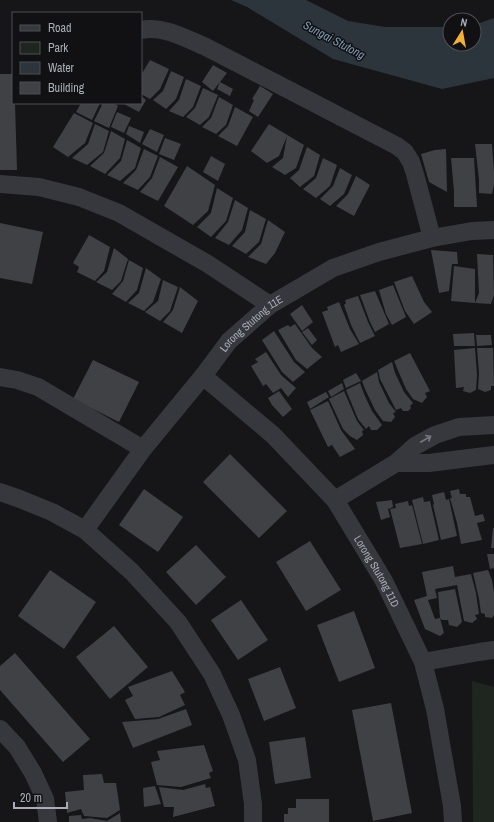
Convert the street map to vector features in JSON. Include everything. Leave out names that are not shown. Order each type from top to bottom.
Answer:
[{"type":"street","points":[[142,30],[158,29],[204,46],[397,146],[405,152],[411,162],[432,238]]},
{"type":"street","points":[[0,184],[39,187],[79,197],[119,213],[208,264],[270,305]]},
{"type":"street","name":"Lorong Stutong 11E","points":[[85,530],[143,449],[203,376],[229,341],[270,305],[333,268],[379,252],[432,238],[472,231],[494,230]]},
{"type":"street","name":"Lorong Stutong 11D","points":[[203,376],[273,435],[335,500],[384,580],[423,662],[435,709],[452,806],[453,822]]},
{"type":"street","points":[[0,377],[38,386],[143,449]]},
{"type":"street","points":[[335,500],[396,463],[415,446],[435,435],[459,427],[494,425]]},
{"type":"street","points":[[396,463],[429,463],[494,455]]},
{"type":"street","points":[[0,492],[20,498],[52,512],[85,530],[132,572],[178,622],[212,674],[231,715],[247,760],[253,822]]},
{"type":"street","points":[[423,662],[494,650]]},
{"type":"street","points":[[0,729],[17,747],[33,773],[45,799],[48,822]]},
{"type":"green space","points":[[472,681],[494,687],[494,822],[473,822]]},
{"type":"water","name":"Sungai Stutong","points":[[231,0],[306,0],[348,21],[385,27],[442,27],[442,52],[482,52],[482,22],[494,18],[494,78],[442,89],[333,59],[247,7]]},
{"type":"building","points":[[150,60],[169,69],[160,89],[150,99],[142,95],[142,73]]},
{"type":"building","points":[[213,65],[227,73],[213,91],[202,82]]},
{"type":"building","points":[[171,71],[184,77],[176,99],[166,109],[153,100],[163,91]]},
{"type":"building","points":[[0,74],[12,74],[12,104],[15,104],[17,170],[0,170]]},
{"type":"building","points":[[186,79],[201,86],[193,107],[183,117],[169,111],[179,100]]},
{"type":"building","points":[[220,82],[233,89],[230,96],[217,89]]},
{"type":"building","points":[[260,86],[273,94],[258,117],[249,111],[254,100],[252,99]]},
{"type":"building","points":[[203,88],[218,95],[209,117],[200,125],[186,117],[195,108]]},
{"type":"building","points":[[142,97],[146,100],[139,112],[124,104],[142,104]]},
{"type":"building","points":[[219,97],[233,105],[226,125],[216,134],[202,127],[211,118]]},
{"type":"building","points":[[80,104],[100,104],[92,120],[76,112]]},
{"type":"building","points":[[102,104],[115,104],[118,106],[109,128],[94,121]]},
{"type":"building","points":[[235,107],[253,117],[237,146],[218,136],[228,126]]},
{"type":"building","points":[[117,112],[131,118],[124,133],[111,127]]},
{"type":"building","points":[[74,113],[93,123],[85,143],[68,157],[53,147]]},
{"type":"building","points":[[95,124],[109,131],[103,152],[87,165],[72,158],[88,144]]},
{"type":"building","points":[[269,124],[304,145],[296,168],[285,175],[272,167],[283,158],[287,136],[279,156],[267,163],[251,151]]},
{"type":"building","points":[[129,126],[144,132],[140,143],[126,134]]},
{"type":"building","points":[[150,129],[164,135],[157,152],[142,144]]},
{"type":"building","points":[[111,131],[125,139],[120,158],[105,174],[90,166],[104,153]]},
{"type":"building","points":[[165,138],[181,144],[174,160],[159,154]]},
{"type":"building","points":[[127,140],[141,148],[135,168],[120,181],[107,175],[121,161]]},
{"type":"building","points":[[475,144],[492,144],[494,185],[492,194],[479,193]]},
{"type":"building","points":[[307,147],[320,155],[314,176],[300,187],[290,178],[299,170]]},
{"type":"building","points":[[144,149],[158,156],[150,177],[138,190],[123,183],[136,170]]},
{"type":"building","points":[[446,149],[447,192],[429,182],[421,154]]},
{"type":"building","points":[[211,156],[225,164],[218,181],[203,172]]},
{"type":"building","points":[[160,157],[178,167],[158,201],[140,192],[152,178]]},
{"type":"building","points":[[323,158],[337,165],[330,186],[316,198],[303,189],[316,178]]},
{"type":"building","points":[[451,158],[474,158],[477,207],[454,207]]},
{"type":"building","points":[[187,166],[215,185],[208,211],[193,225],[164,206]]},
{"type":"building","points":[[340,168],[352,175],[344,194],[330,206],[320,199],[333,186]]},
{"type":"building","points":[[356,176],[370,185],[354,216],[336,206],[348,194]]},
{"type":"building","points":[[217,188],[233,198],[226,221],[211,237],[197,227],[211,213]]},
{"type":"building","points":[[235,200],[248,208],[242,230],[229,245],[215,238],[228,222]]},
{"type":"building","points":[[250,210],[266,219],[259,242],[246,254],[232,246],[245,232]]},
{"type":"building","points":[[268,220],[285,232],[275,253],[266,264],[248,257],[261,244]]},
{"type":"building","points":[[0,223],[43,232],[32,284],[0,278]]},
{"type":"building","points":[[89,235],[110,247],[104,271],[95,281],[77,272],[79,267],[73,263]]},
{"type":"building","points":[[114,248],[128,259],[121,281],[112,290],[96,282],[107,272]]},
{"type":"building","points":[[431,250],[457,252],[458,264],[452,264],[449,291],[439,293]]},
{"type":"building","points":[[477,254],[493,255],[494,295],[491,304],[475,303],[479,293]]},
{"type":"building","points":[[129,260],[143,268],[137,290],[126,302],[112,294],[123,281]]},
{"type":"building","points":[[454,266],[475,269],[475,303],[451,301]]},
{"type":"building","points":[[146,268],[161,279],[153,302],[144,311],[128,303],[139,293]]},
{"type":"building","points":[[412,276],[424,302],[432,312],[414,324],[405,311],[394,282]]},
{"type":"building","points":[[163,280],[178,287],[170,311],[160,321],[145,312],[158,301]]},
{"type":"building","points":[[393,285],[406,317],[392,325],[386,314],[379,290]]},
{"type":"building","points":[[180,287],[198,301],[182,333],[163,322],[173,310]]},
{"type":"building","points":[[375,291],[389,324],[375,332],[360,295]]},
{"type":"building","points":[[358,296],[375,336],[360,343],[351,325],[344,305],[346,303],[345,300]]},
{"type":"building","points":[[339,302],[350,329],[359,344],[341,352],[338,345],[335,347],[322,312],[328,310],[327,307]]},
{"type":"building","points":[[302,305],[313,322],[302,331],[290,314]]},
{"type":"building","points":[[295,324],[312,348],[322,357],[307,369],[296,360],[278,330],[288,325],[290,327]]},
{"type":"building","points":[[308,328],[317,340],[312,345],[302,332]]},
{"type":"building","points":[[274,331],[294,362],[305,372],[293,382],[282,372],[262,340]]},
{"type":"building","points":[[474,333],[475,346],[454,346],[453,334]]},
{"type":"building","points":[[476,335],[491,335],[492,345],[477,346]]},
{"type":"building","points":[[475,348],[477,375],[476,390],[470,393],[463,391],[464,387],[456,388],[454,350]]},
{"type":"building","points":[[477,348],[493,348],[494,386],[491,386],[491,390],[485,392],[478,389],[479,373]]},
{"type":"building","points":[[266,352],[281,375],[296,388],[288,397],[281,388],[273,393],[266,384],[263,386],[251,366],[258,362],[255,359]]},
{"type":"building","points":[[410,353],[430,391],[425,393],[427,397],[422,403],[413,399],[406,389],[394,361]]},
{"type":"building","points":[[93,360],[139,382],[119,422],[73,399]]},
{"type":"building","points":[[392,362],[395,373],[404,392],[413,403],[408,411],[403,411],[401,408],[396,410],[380,379],[378,370]]},
{"type":"building","points":[[377,372],[379,382],[389,403],[396,412],[393,413],[395,417],[391,422],[383,421],[375,410],[362,381]]},
{"type":"building","points":[[356,373],[361,381],[346,388],[343,380]]},
{"type":"building","points":[[342,383],[344,389],[331,397],[328,391]]},
{"type":"building","points":[[360,383],[372,411],[382,425],[377,430],[371,430],[369,426],[366,429],[358,419],[346,390]]},
{"type":"building","points":[[279,391],[292,409],[283,417],[268,398]]},
{"type":"building","points":[[344,391],[357,421],[364,430],[362,431],[363,435],[357,440],[343,429],[329,399]]},
{"type":"building","points":[[326,392],[329,397],[310,409],[307,402]]},
{"type":"building","points":[[328,401],[341,430],[355,449],[340,457],[332,445],[328,447],[310,410]]},
{"type":"building","points":[[230,454],[287,511],[259,538],[203,482]]},
{"type":"building","points":[[144,489],[183,517],[158,552],[119,525]]},
{"type":"building","points":[[459,489],[460,494],[466,494],[466,497],[470,497],[475,516],[483,514],[485,521],[477,523],[482,540],[461,544],[450,498],[452,498],[450,491]]},
{"type":"building","points":[[444,492],[446,500],[449,499],[457,536],[441,540],[432,495]]},
{"type":"building","points":[[423,497],[424,502],[430,501],[439,540],[423,544],[412,500]]},
{"type":"building","points":[[392,500],[393,507],[388,509],[390,517],[381,520],[376,502]]},
{"type":"building","points":[[408,501],[409,506],[412,505],[422,544],[400,548],[390,509],[396,508],[395,504]]},
{"type":"building","points":[[493,528],[494,548],[491,548]]},
{"type":"building","points":[[310,541],[341,590],[306,611],[276,562]]},
{"type":"building","points":[[196,545],[226,577],[196,605],[166,572]]},
{"type":"building","points":[[487,554],[494,554],[494,568],[490,569]]},
{"type":"building","points":[[453,566],[455,577],[471,574],[479,614],[475,615],[477,619],[472,623],[464,621],[457,585],[435,589],[437,598],[428,600],[435,619],[440,618],[444,633],[440,636],[425,629],[414,600],[427,596],[422,572]]},
{"type":"building","points":[[50,570],[96,602],[64,649],[18,616]]},
{"type":"building","points":[[488,570],[492,580],[494,592],[494,615],[492,618],[485,617],[485,614],[481,613],[473,573]]},
{"type":"building","points":[[455,589],[462,622],[457,627],[449,625],[448,620],[442,620],[440,618],[438,592]]},
{"type":"building","points":[[241,600],[268,640],[238,660],[211,620]]},
{"type":"building","points":[[354,611],[375,668],[339,682],[317,625]]},
{"type":"building","points":[[114,626],[148,667],[110,699],[76,657]]},
{"type":"building","points":[[15,653],[90,739],[63,762],[0,690],[0,666]]},
{"type":"building","points":[[280,667],[296,708],[264,721],[248,679]]},
{"type":"building","points":[[172,671],[185,692],[180,695],[185,705],[159,717],[135,719],[125,700],[133,696],[128,687]]},
{"type":"building","points":[[391,703],[412,813],[373,821],[352,710]]},
{"type":"building","points":[[186,709],[192,725],[133,748],[122,722],[158,719]]},
{"type":"building","points":[[305,737],[311,778],[275,784],[269,742]]},
{"type":"building","points":[[204,745],[213,771],[209,773],[211,778],[181,787],[157,785],[151,762],[160,760],[157,751]]},
{"type":"building","points":[[102,774],[104,783],[116,783],[120,810],[107,818],[84,816],[81,809],[67,813],[65,792],[84,790],[83,775]]},
{"type":"building","points":[[205,784],[206,788],[210,787],[215,806],[173,817],[174,807],[164,807],[159,787],[183,790]]},
{"type":"building","points":[[155,786],[161,804],[144,807],[143,788]]},
{"type":"building","points":[[296,799],[329,799],[329,822],[284,822],[284,814],[288,814],[288,808],[296,808]]},
{"type":"building","points":[[120,813],[121,822],[69,822],[69,816],[81,815],[82,819],[90,818],[107,821]]}]
